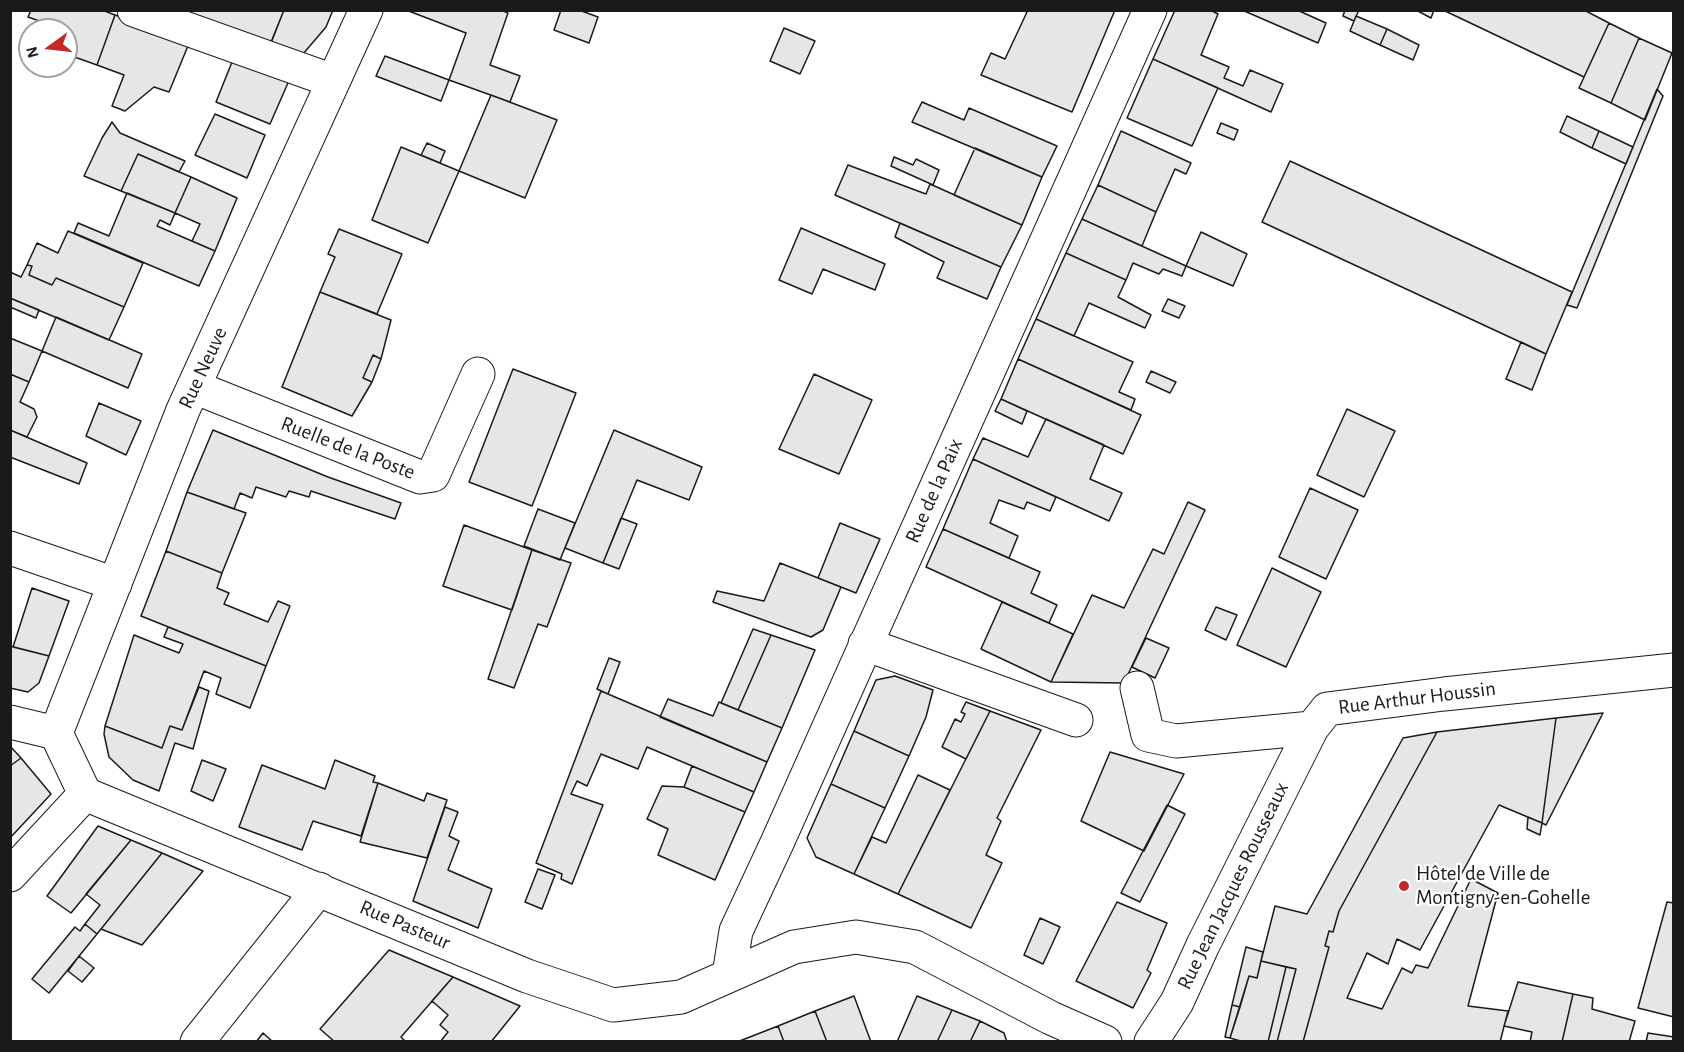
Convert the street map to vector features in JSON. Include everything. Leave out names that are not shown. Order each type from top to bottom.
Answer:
[{"type":"street","points":[[134,10],[333,81]]},
{"type":"street","name":"Rue Neuve","points":[[56,733],[183,410],[366,10]]},
{"type":"street","name":"Rue de la Paix","points":[[729,975],[736,931],[1150,10]]},
{"type":"street","name":"Ruelle de la Poste","points":[[194,387],[420,477],[433,475],[478,374]]},
{"type":"street","points":[[10,548],[115,584]]},
{"type":"street","points":[[865,644],[1076,720]]},
{"type":"street","name":"Rue Arthur Houssin","points":[[1137,688],[1148,735],[1176,741],[1312,728],[1327,709],[1444,694],[1674,670]]},
{"type":"street","points":[[10,722],[56,733],[85,794],[10,875]]},
{"type":"street","name":"Rue Jean Jacques Rousseaux","points":[[1151,1041],[1177,1002],[1208,934],[1312,728]]},
{"type":"street","name":"Rue Pasteur","points":[[85,794],[527,976],[613,1005],[681,997],[794,947],[856,937],[915,947],[1045,1030],[1105,1041]]},
{"type":"street","points":[[197,1041],[319,889]]},
{"type":"building","points":[[31,10],[102,10],[115,15],[97,65],[78,58],[78,18],[28,17]]},
{"type":"building","points":[[184,10],[284,10],[269,47]]},
{"type":"building","points":[[284,10],[333,10],[326,27],[303,54],[271,43]]},
{"type":"building","points":[[406,10],[501,10],[508,13],[490,65],[520,76],[510,102],[449,80],[466,33]]},
{"type":"building","points":[[561,10],[579,10],[598,17],[589,43],[554,30]]},
{"type":"building","points":[[1023,10],[1115,10],[1072,112],[981,75],[991,53],[1005,59],[1027,12]]},
{"type":"building","points":[[1175,10],[1210,10],[1218,14],[1201,55],[1229,67],[1224,78],[1243,86],[1250,70],[1283,84],[1271,112],[1153,59]]},
{"type":"building","points":[[1242,10],[1297,10],[1326,23],[1318,43]]},
{"type":"building","points":[[1345,10],[1359,10],[1354,21],[1343,16]]},
{"type":"building","points":[[1416,10],[1434,10],[1431,18]]},
{"type":"building","points":[[1443,10],[1584,10],[1609,23],[1584,77]]},
{"type":"building","points":[[115,15],[190,41],[169,92],[154,87],[125,111],[112,106],[124,75],[97,65]]},
{"type":"building","points":[[1356,16],[1387,29],[1380,45],[1350,31]]},
{"type":"building","points":[[1609,23],[1639,38],[1611,103],[1579,88]]},
{"type":"building","points":[[784,28],[815,41],[800,74],[770,61]]},
{"type":"building","points":[[1387,29],[1419,45],[1413,60],[1380,45]]},
{"type":"building","points":[[1639,38],[1672,53],[1645,120],[1611,103]]},
{"type":"building","points":[[385,56],[449,80],[441,101],[376,76]]},
{"type":"building","points":[[234,57],[291,76],[270,124],[216,102]]},
{"type":"building","points":[[1153,59],[1218,88],[1192,146],[1127,118]]},
{"type":"building","points":[[1657,89],[1663,96],[1577,308],[1567,305]]},
{"type":"building","points":[[491,95],[557,120],[525,198],[459,171]]},
{"type":"building","points":[[922,102],[964,120],[969,108],[1057,146],[1042,177],[912,122]]},
{"type":"building","points":[[215,114],[265,135],[247,178],[195,155]]},
{"type":"building","points":[[1567,116],[1599,131],[1592,148],[1560,132]]},
{"type":"building","points":[[112,122],[120,133],[185,161],[179,172],[138,154],[121,191],[84,176]]},
{"type":"building","points":[[1221,123],[1238,130],[1234,140],[1217,133]]},
{"type":"building","points":[[1121,131],[1191,163],[1186,174],[1175,169],[1156,212],[1098,185]]},
{"type":"building","points":[[1599,131],[1633,147],[1626,164],[1592,148]]},
{"type":"building","points":[[427,143],[445,151],[440,163],[421,155]]},
{"type":"building","points":[[401,147],[459,171],[428,243],[372,220]]},
{"type":"building","points":[[975,148],[1042,177],[1022,225],[954,195]]},
{"type":"building","points":[[138,154],[191,177],[175,213],[121,191]]},
{"type":"building","points":[[894,157],[913,165],[916,159],[939,170],[933,185],[891,166]]},
{"type":"building","points":[[1290,161],[1572,292],[1546,354],[1262,222]]},
{"type":"building","points":[[848,165],[926,194],[930,184],[1022,225],[1001,267],[835,195]]},
{"type":"building","points":[[191,177],[237,198],[215,251],[192,241],[200,224],[175,213]]},
{"type":"building","points":[[1098,185],[1156,212],[1142,246],[1082,219]]},
{"type":"building","points":[[127,193],[175,213],[170,225],[160,220],[157,226],[215,251],[199,286],[74,233],[78,223],[109,236]]},
{"type":"building","points":[[1082,219],[1186,266],[1182,276],[1163,269],[1159,274],[1133,263],[1126,280],[1066,253]]},
{"type":"building","points":[[900,223],[1001,267],[987,299],[937,278],[944,262],[895,237]]},
{"type":"building","points":[[801,228],[885,264],[875,290],[823,269],[812,294],[779,280]]},
{"type":"building","points":[[339,229],[402,254],[377,314],[320,292],[335,257],[328,254]]},
{"type":"building","points":[[68,231],[143,263],[124,307],[56,278],[52,285],[29,275],[32,266],[27,265],[37,243],[58,253]]},
{"type":"building","points":[[1201,232],[1247,254],[1233,286],[1186,266]]},
{"type":"building","points":[[1066,253],[1126,280],[1118,297],[1151,315],[1145,328],[1089,303],[1074,336],[1036,319]]},
{"type":"building","points":[[27,265],[32,266],[29,275],[52,285],[56,278],[124,307],[109,340],[10,298],[10,272],[21,277]]},
{"type":"building","points":[[320,292],[391,320],[381,359],[373,355],[363,378],[372,382],[352,416],[282,387]]},
{"type":"building","points":[[10,298],[39,310],[36,318],[10,307]]},
{"type":"building","points":[[1168,299],[1185,306],[1179,318],[1162,311]]},
{"type":"building","points":[[56,317],[142,354],[128,388],[42,351]]},
{"type":"building","points":[[1036,319],[1133,362],[1119,392],[1135,399],[1131,410],[1018,359]]},
{"type":"building","points":[[10,338],[42,351],[29,382],[10,374]]},
{"type":"building","points":[[1521,342],[1546,354],[1532,390],[1506,379]]},
{"type":"building","points":[[373,355],[381,359],[372,382],[363,378]]},
{"type":"building","points":[[1018,359],[1141,415],[1123,454],[1001,399]]},
{"type":"building","points":[[513,369],[576,393],[532,506],[469,482]]},
{"type":"building","points":[[1151,371],[1176,382],[1170,393],[1146,382]]},
{"type":"building","points":[[10,374],[29,382],[20,402],[34,409],[37,417],[27,437],[10,430]]},
{"type":"building","points":[[814,374],[872,400],[839,474],[779,449]]},
{"type":"building","points":[[1001,399],[1027,411],[1022,424],[995,411]]},
{"type":"building","points":[[99,403],[141,421],[126,455],[86,436]]},
{"type":"building","points":[[1347,409],[1395,431],[1364,497],[1317,475]]},
{"type":"building","points":[[1046,419],[1104,445],[1090,479],[1122,493],[1109,521],[973,459],[983,438],[1028,457]]},
{"type":"building","points":[[10,430],[87,463],[79,484],[10,457]]},
{"type":"building","points":[[213,430],[328,477],[401,503],[395,519],[311,491],[309,497],[289,491],[286,497],[256,487],[252,498],[240,493],[234,509],[187,492]]},
{"type":"building","points":[[614,430],[702,467],[689,500],[637,480],[603,563],[565,548]]},
{"type":"building","points":[[973,459],[1056,497],[1050,511],[1027,502],[1024,509],[999,500],[990,523],[1018,536],[1009,558],[943,529]]},
{"type":"building","points":[[1310,488],[1358,510],[1326,579],[1279,557]]},
{"type":"building","points":[[187,492],[246,513],[222,573],[166,551]]},
{"type":"building","points":[[1188,502],[1205,510],[1124,683],[1051,682],[1092,595],[1124,608],[1153,549],[1164,554]]},
{"type":"building","points":[[538,509],[575,523],[560,560],[524,546]]},
{"type":"building","points":[[621,518],[637,524],[619,569],[603,563]]},
{"type":"building","points":[[840,523],[880,539],[856,593],[818,578]]},
{"type":"building","points":[[464,525],[532,550],[512,610],[443,586]]},
{"type":"building","points":[[943,529],[1040,572],[1031,593],[1057,605],[1049,623],[926,567]]},
{"type":"building","points":[[532,550],[571,563],[547,627],[538,624],[514,688],[488,679]]},
{"type":"building","points":[[166,551],[222,573],[217,588],[229,593],[224,604],[268,622],[278,601],[290,606],[266,666],[141,616]]},
{"type":"building","points":[[780,563],[841,587],[823,630],[811,637],[713,602],[717,591],[764,601]]},
{"type":"building","points":[[1272,568],[1321,592],[1286,667],[1237,645]]},
{"type":"building","points":[[32,588],[69,601],[49,656],[13,647]]},
{"type":"building","points":[[1002,602],[1073,634],[1051,682],[981,649]]},
{"type":"building","points":[[1216,607],[1237,615],[1226,640],[1205,630]]},
{"type":"building","points":[[168,627],[266,666],[250,708],[216,694],[221,678],[204,671],[182,730],[170,726],[162,748],[105,726],[134,635],[179,653],[183,644],[164,637]]},
{"type":"building","points":[[753,629],[771,635],[738,710],[721,703]]},
{"type":"building","points":[[771,635],[815,650],[782,728],[738,710]]},
{"type":"building","points":[[1146,638],[1169,648],[1155,678],[1132,667]]},
{"type":"building","points":[[10,646],[49,656],[39,683],[28,692],[10,688]]},
{"type":"building","points":[[609,658],[620,662],[608,694],[597,689]]},
{"type":"building","points":[[895,676],[933,690],[926,717],[909,756],[854,731],[876,680]]},
{"type":"building","points":[[199,687],[209,691],[193,749],[175,743],[159,791],[133,780],[109,757],[104,734],[105,726],[162,748],[170,726],[182,730]]},
{"type":"building","points":[[601,691],[767,762],[754,792],[647,747],[638,769],[601,754],[587,786],[577,781],[571,794],[603,805],[572,884],[561,879],[562,874],[536,863]]},
{"type":"building","points":[[668,699],[713,716],[719,702],[782,728],[767,762],[660,717]]},
{"type":"building","points":[[966,702],[990,711],[966,759],[942,747],[955,719],[961,722],[965,714],[961,712]]},
{"type":"building","points":[[990,711],[1041,730],[997,818],[1001,821],[986,855],[1002,863],[971,928],[898,894]]},
{"type":"building","points":[[1603,713],[1546,825],[1542,823],[1556,718]]},
{"type":"building","name":"Hôtel de Ville de Montigny-en-Gohelle","points":[[1556,718],[1542,823],[1499,805],[1420,950],[1397,939],[1388,964],[1367,953],[1347,998],[1382,1009],[1402,968],[1412,973],[1416,965],[1428,968],[1471,879],[1498,893],[1468,1006],[1508,1011],[1500,1042],[1303,1042],[1329,947],[1325,946],[1329,931],[1333,932],[1339,911],[1437,732]]},
{"type":"building","points":[[854,731],[909,756],[885,808],[831,784]]},
{"type":"building","points":[[1437,732],[1339,911],[1333,932],[1329,931],[1325,946],[1329,947],[1303,1042],[1277,1042],[1296,969],[1261,961],[1275,906],[1307,914],[1403,738]]},
{"type":"building","points":[[10,746],[21,758],[10,766]]},
{"type":"building","points":[[1110,752],[1184,774],[1144,851],[1081,821]]},
{"type":"building","points":[[21,758],[51,794],[10,838],[10,766]]},
{"type":"building","points":[[202,760],[226,769],[213,801],[191,791]]},
{"type":"building","points":[[335,760],[375,776],[373,782],[378,783],[361,836],[313,821],[302,850],[239,827],[262,765],[325,789]]},
{"type":"building","points":[[692,766],[754,792],[745,812],[684,787]]},
{"type":"building","points":[[918,775],[950,790],[898,894],[854,874],[872,837],[886,843]]},
{"type":"building","points":[[378,783],[424,801],[427,793],[447,800],[427,858],[360,842]]},
{"type":"building","points":[[831,784],[885,808],[854,874],[816,857],[807,838]]},
{"type":"building","points":[[662,786],[684,787],[745,812],[715,880],[658,855],[668,829],[647,819]]},
{"type":"building","points":[[1167,805],[1185,814],[1140,902],[1121,893]]},
{"type":"building","points":[[445,807],[458,812],[449,836],[459,841],[448,870],[492,889],[478,928],[413,901]]},
{"type":"building","points":[[1528,817],[1542,823],[1540,835],[1527,829]]},
{"type":"building","points":[[98,826],[131,840],[71,913],[47,896]]},
{"type":"building","points":[[131,840],[162,853],[97,934],[85,924],[100,905],[86,894]]},
{"type":"building","points":[[162,853],[203,871],[142,945],[101,929]]},
{"type":"building","points":[[538,869],[555,875],[542,909],[525,902]]},
{"type":"building","points":[[1117,902],[1167,923],[1147,970],[1151,973],[1133,1008],[1076,981]]},
{"type":"building","points":[[1667,902],[1674,903],[1674,1017],[1638,1008]]},
{"type":"building","points":[[1040,918],[1060,927],[1043,964],[1024,955]]},
{"type":"building","points":[[85,924],[97,934],[49,993],[32,979],[75,927],[80,931]]},
{"type":"building","points":[[1246,947],[1263,952],[1257,978],[1249,976],[1240,1007],[1232,1005]]},
{"type":"building","points":[[389,950],[453,977],[401,1037],[406,1042],[335,1042],[320,1029]]},
{"type":"building","points":[[79,956],[94,968],[82,982],[68,971]]},
{"type":"building","points":[[1261,961],[1286,967],[1268,1042],[1244,1042],[1230,1038],[1249,976],[1257,978]]},
{"type":"building","points":[[1286,967],[1296,969],[1277,1042],[1268,1042]]},
{"type":"building","points":[[453,977],[520,1006],[491,1042],[440,1042],[448,1032],[440,1025],[448,1015],[432,1001]]},
{"type":"building","points":[[1518,982],[1573,994],[1562,1042],[1530,1042],[1532,1032],[1504,1026]]},
{"type":"building","points":[[1573,994],[1593,998],[1592,1009],[1635,1021],[1629,1042],[1562,1042]]},
{"type":"building","points":[[854,996],[871,1042],[827,1042],[815,1011]]},
{"type":"building","points":[[917,996],[952,1010],[937,1042],[897,1042]]},
{"type":"building","points":[[1232,1005],[1240,1007],[1230,1038],[1225,1037]]},
{"type":"building","points":[[952,1010],[980,1021],[970,1042],[937,1042]]},
{"type":"building","points":[[815,1011],[827,1042],[784,1042],[778,1026]]},
{"type":"building","points":[[980,1021],[1004,1033],[1007,1042],[970,1042]]},
{"type":"building","points":[[778,1026],[784,1042],[737,1042]]},
{"type":"building","points":[[263,1033],[273,1042],[256,1042]]},
{"type":"building","points":[[1648,1033],[1674,1037],[1674,1042],[1646,1042]]},
{"type":"place","name":"Hôtel de Ville de Montigny-en-Gohelle","points":[[1404,886]]}]
